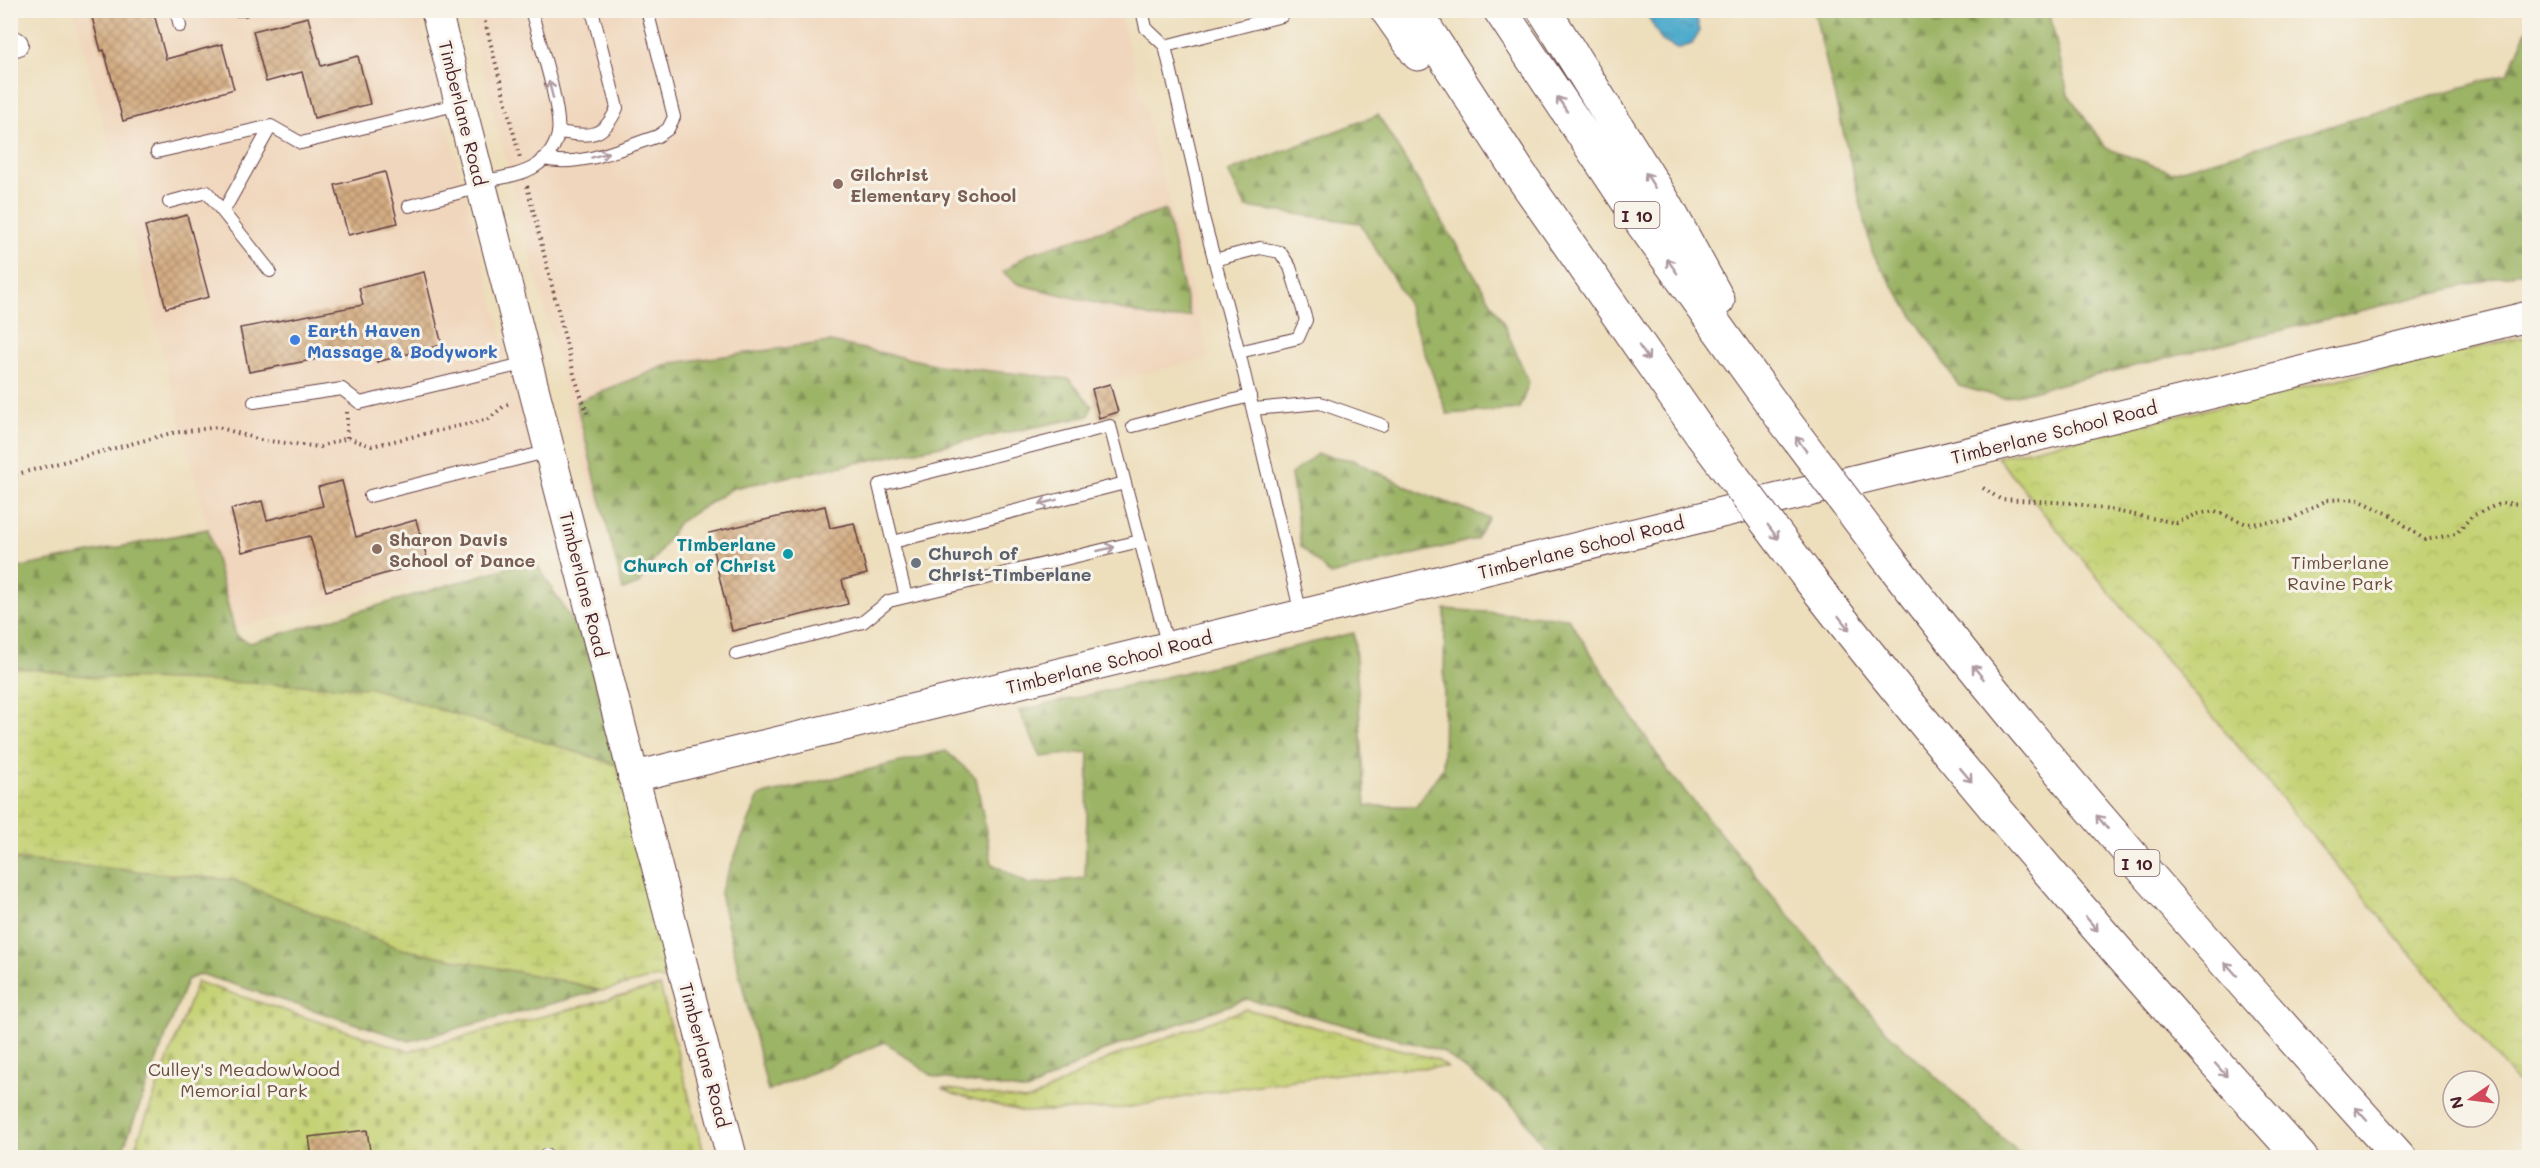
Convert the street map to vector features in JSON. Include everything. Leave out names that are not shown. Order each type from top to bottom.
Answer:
[{"type":"highway","points":[[1387,10],[1487,150],[1610,306]]},
{"type":"highway","points":[[1414,10],[1520,174],[1610,306],[1701,434],[1808,577],[2015,835],[2171,1014],[2301,1158]]},
{"type":"highway","name":"I 10","points":[[1500,10],[1648,232],[1780,415],[1887,557],[1984,680],[2119,842],[2400,1158]]},
{"type":"highway","points":[[1544,10],[1666,205],[1780,415]]},
{"type":"street","name":"Timberlane Road","points":[[436,10],[732,1158]]},
{"type":"street","name":"Timberlane School Road","points":[[633,777],[2529,316]]},
{"type":"lane","points":[[176,10],[180,26]]},
{"type":"lane","points":[[237,10],[237,12],[244,10]]},
{"type":"lane","points":[[409,206],[534,167],[552,152],[558,132],[557,114],[531,10]]},
{"type":"lane","points":[[558,132],[586,136],[600,132],[610,123],[617,108],[592,10]]},
{"type":"lane","points":[[543,159],[559,163],[578,162],[658,136],[668,129],[674,117],[647,10]]},
{"type":"lane","points":[[1142,10],[1146,28],[1165,46],[1214,260],[1250,396],[1301,615]]},
{"type":"lane","points":[[1165,46],[1282,16]]},
{"type":"lane","points":[[157,153],[271,126],[301,143],[460,104]]},
{"type":"lane","points":[[223,212],[271,126]]},
{"type":"lane","points":[[169,202],[207,192],[270,271]]},
{"type":"lane","points":[[1214,260],[1260,248],[1280,252],[1290,267],[1306,320],[1298,338],[1239,352]]},
{"type":"lane","points":[[254,402],[342,389],[360,403],[527,363]]},
{"type":"lane","points":[[1133,426],[1250,396]]},
{"type":"lane","points":[[1253,409],[1320,403],[1382,426]]},
{"type":"lane","points":[[906,597],[879,485],[1110,426],[1168,647]]},
{"type":"lane","points":[[370,496],[550,451]]},
{"type":"lane","points":[[893,542],[1125,483]]},
{"type":"lane","points":[[736,654],[863,622],[889,601],[1140,541]]},
{"type":"path","points":[[482,10],[575,378],[587,413]]},
{"type":"path","points":[[10,476],[172,433],[218,427],[260,440],[320,447],[347,438],[372,446],[489,419],[505,405],[536,397]]},
{"type":"path","points":[[1983,488],[2000,499],[2073,503],[2177,523],[2197,514],[2215,511],[2247,524],[2288,521],[2327,500],[2356,499],[2391,515],[2425,540],[2456,534],[2472,516],[2501,503],[2529,504]]},
{"type":"shaded area","points":[[74,11],[418,11],[557,548],[234,628]]},
{"type":"shaded area","name":"Gilchrist Elementary School","points":[[467,11],[1120,11],[1209,358],[595,504]]},
{"type":"green space","points":[[1814,11],[2049,11],[2068,94],[2106,148],[2172,172],[2508,74],[2529,26],[2529,270],[2003,398],[1959,386],[1873,255]]},
{"type":"green space","points":[[1378,115],[1503,322],[1529,383],[1519,409],[1447,414],[1405,298],[1360,223],[1246,207],[1228,172]]},
{"type":"green space","points":[[1166,210],[1190,316],[1164,320],[1018,284],[1003,272],[1028,254]]},
{"type":"green space","name":"Timberlane Ravine Park","points":[[2529,336],[2529,1096],[1997,457]]},
{"type":"green space","points":[[830,342],[944,366],[1069,379],[1092,406],[1089,416],[733,488],[678,523],[639,584],[623,590],[576,402],[672,363]]},
{"type":"green space","points":[[1317,454],[1353,460],[1418,492],[1489,518],[1476,539],[1330,575],[1301,546],[1291,474]]},
{"type":"green space","points":[[208,529],[236,636],[250,643],[534,560],[586,643],[617,765],[371,688],[93,677],[11,667],[11,569]]},
{"type":"green space","points":[[1445,609],[1568,618],[1667,770],[1884,1029],[2023,1157],[1551,1157],[1519,1111],[1442,1051],[1247,999],[1105,1050],[1027,1091],[934,1077],[885,1042],[768,1091],[720,893],[759,796],[946,751],[976,778],[992,864],[1028,884],[1085,878],[1089,752],[1041,757],[1019,711],[1354,633],[1366,806],[1416,806],[1443,768]]},
{"type":"green space","points":[[11,667],[93,677],[371,688],[617,765],[683,1019],[679,1018],[670,983],[657,977],[602,991],[578,984],[398,948],[234,880],[11,859]]},
{"type":"green space","points":[[10,859],[234,880],[398,948],[578,984],[599,991],[410,1041],[201,974],[187,980],[120,1157],[11,1157]]},
{"type":"green space","name":"Culley's MeadowWood Memorial Park","points":[[197,982],[409,1051],[660,986],[705,1157],[131,1158]]},
{"type":"green space","points":[[1246,1009],[1436,1059],[1447,1067],[1374,1069],[1230,1089],[1125,1108],[1024,1112],[953,1094],[942,1088],[1025,1100],[1032,1099],[1109,1058]]},
{"type":"water","points":[[1645,11],[1695,11],[1700,31],[1692,44],[1677,49],[1662,41]]},
{"type":"building","points":[[90,10],[153,10],[166,59],[222,44],[234,89],[123,121],[104,50],[101,51]]},
{"type":"building","points":[[308,17],[321,66],[358,56],[370,104],[314,118],[302,72],[266,82],[253,31]]},
{"type":"building","points":[[385,172],[398,223],[348,235],[335,185]]},
{"type":"building","points":[[187,215],[209,297],[166,308],[145,226]]},
{"type":"building","points":[[424,272],[442,345],[377,362],[374,348],[249,372],[240,328],[363,305],[359,288]]},
{"type":"building","points":[[1110,384],[1118,412],[1099,418],[1092,389]]},
{"type":"building","points":[[342,481],[356,537],[416,520],[428,561],[326,591],[310,536],[242,552],[231,509],[262,501],[267,520],[323,506],[318,487]]},
{"type":"building","name":"Timberlane Church of Christ","points":[[825,506],[830,528],[854,523],[867,574],[842,580],[848,604],[732,631],[709,533]]},
{"type":"building","points":[[367,1130],[371,1158],[312,1158],[309,1137]]},
{"type":"place","name":"Gilchrist Elementary School","points":[[838,184]]},
{"type":"place","name":"Earth Haven Massage & Bodywork","points":[[295,340]]},
{"type":"place","name":"Sharon Davis School of Dance","points":[[377,549]]},
{"type":"place","name":"Timberlane Church of Christ","points":[[788,554]]},
{"type":"place","name":"Church of Christ-Timberlane","points":[[916,563]]}]
